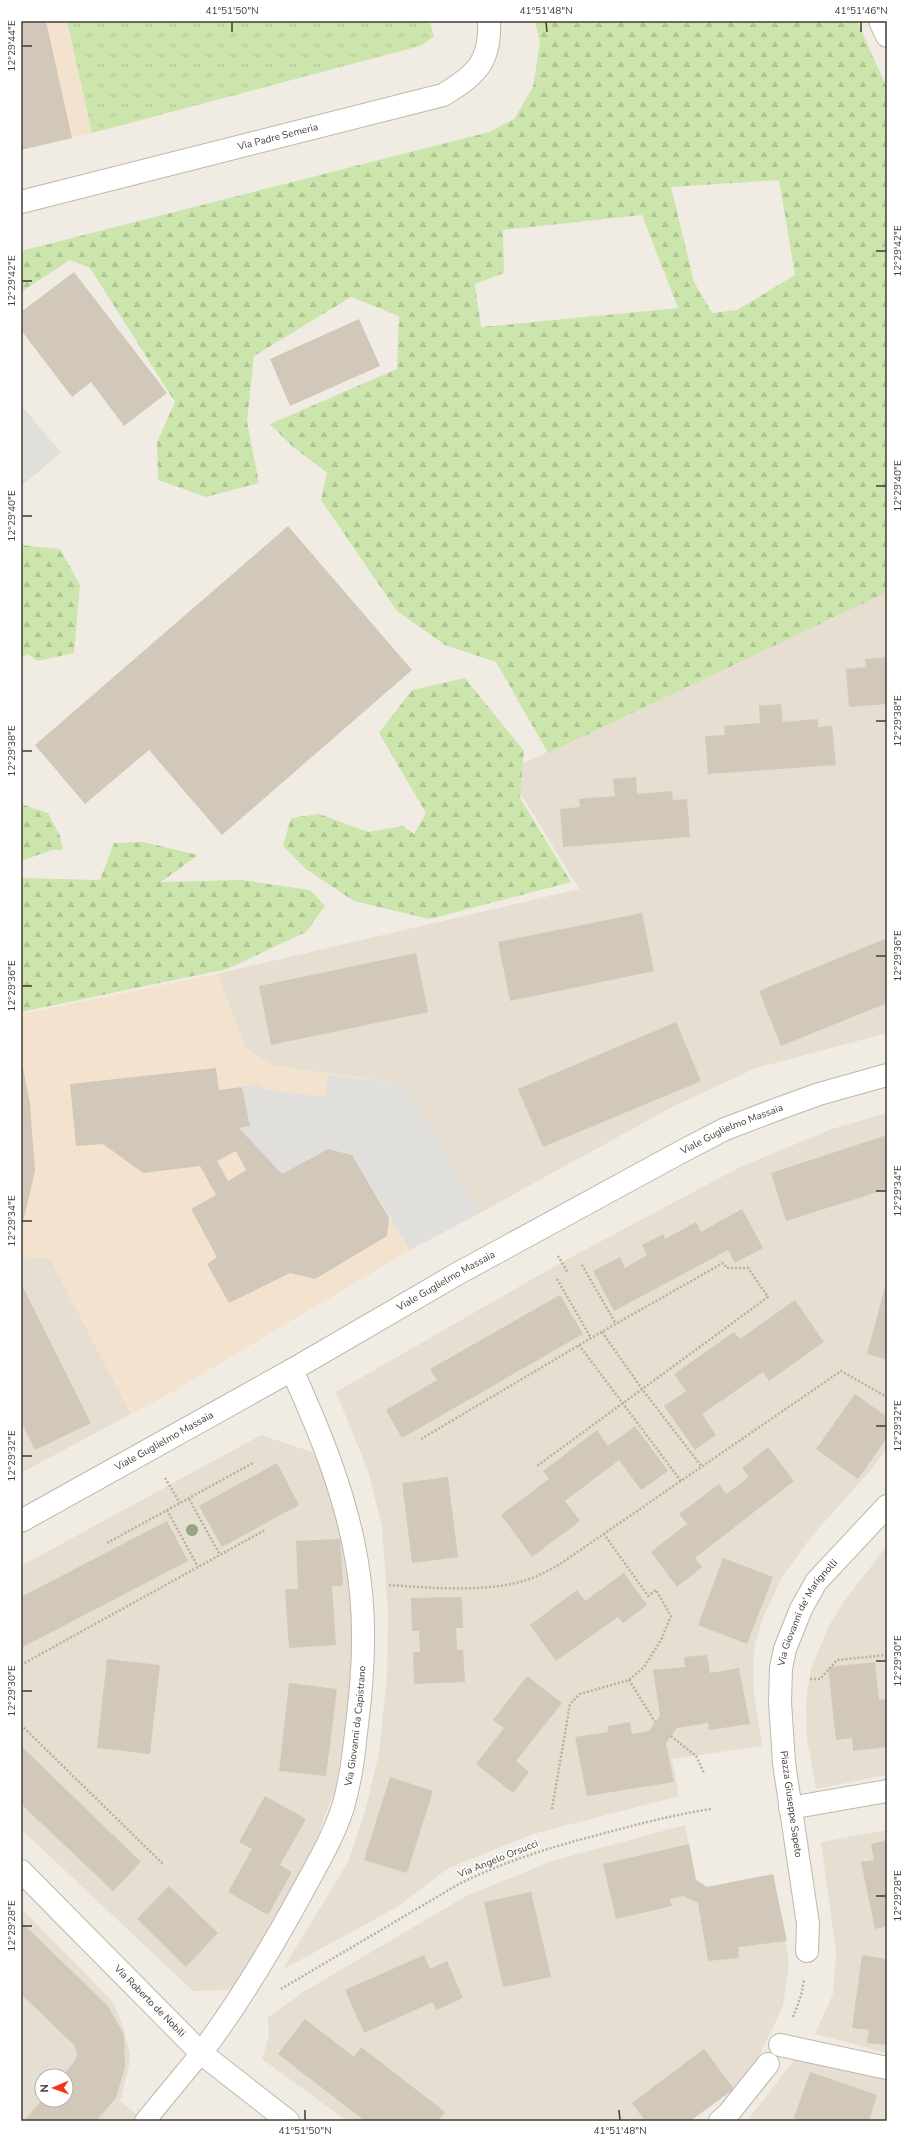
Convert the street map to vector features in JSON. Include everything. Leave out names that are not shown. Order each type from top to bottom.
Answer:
[{"type":"street","name":"Via Padre Semeria","points":[[21,202],[443,95],[467,81],[484,60],[490,36],[489,21]]},
{"type":"street","points":[[880,21],[887,36]]},
{"type":"street","name":"Viale Guglielmo Massaia","points":[[21,1521],[292,1370],[464,1271],[726,1129],[819,1094],[887,1074]]},
{"type":"street","name":"Via Giovanni da Capistrano","points":[[201,2053],[268,1954],[319,1862],[342,1808],[354,1747],[363,1654],[360,1586],[357,1561],[337,1480],[315,1421],[292,1370]]},
{"type":"street","name":"Via Giovanni de' Marignolli","points":[[782,1742],[780,1702],[781,1668],[800,1609],[816,1582],[887,1506]]},
{"type":"street","name":"Piazza Giuseppe Sapeto","points":[[782,1742],[790,1808],[808,1924],[807,1951]]},
{"type":"street","points":[[790,1808],[887,1791]]},
{"type":"street","name":"Via Roberto de Nobili","points":[[21,1871],[201,2053],[288,2121]]},
{"type":"street","points":[[780,2045],[887,2068]]},
{"type":"street","points":[[720,2121],[728,2114],[768,2064]]},
{"type":"lane","points":[[146,2121],[201,2053]]},
{"type":"path","points":[[558,1256],[568,1273]]},
{"type":"path","points":[[421,1439],[591,1338],[723,1263],[727,1268],[748,1268],[768,1296],[537,1466]]},
{"type":"path","points":[[582,1264],[616,1324]]},
{"type":"path","points":[[557,1279],[591,1338]]},
{"type":"path","points":[[602,1332],[642,1389],[702,1467]]},
{"type":"path","points":[[578,1346],[681,1481]]},
{"type":"path","points":[[386,1585],[435,1588],[500,1586],[529,1580],[557,1566],[841,1371],[887,1397]]},
{"type":"path","points":[[107,1543],[253,1463]]},
{"type":"path","points":[[165,1478],[180,1503]]},
{"type":"path","points":[[189,1499],[220,1555]]},
{"type":"path","points":[[167,1510],[198,1567]]},
{"type":"path","points":[[21,1665],[265,1530]]},
{"type":"path","points":[[552,1809],[570,1704],[580,1694],[629,1680],[644,1667],[661,1640],[671,1616],[656,1590],[648,1596],[604,1534]]},
{"type":"path","points":[[808,1679],[820,1679],[837,1660],[887,1655]]},
{"type":"path","points":[[629,1680],[655,1722]]},
{"type":"path","points":[[21,1725],[164,1865]]},
{"type":"path","points":[[671,1736],[696,1756],[704,1773]]},
{"type":"path","name":"Via Angelo Orsucci","points":[[274,1993],[459,1884],[483,1872],[536,1851],[644,1821],[711,1809]]},
{"type":"path","points":[[780,2045],[801,1996],[807,1951]]},
{"type":"shaded area","points":[[21,21],[67,21],[92,133],[21,149]]},
{"type":"shaded area","points":[[21,405],[61,453],[21,486]]},
{"type":"shaded area","points":[[887,592],[887,1033],[756,1068],[672,1107],[480,1213],[405,1084],[275,1066],[246,1049],[217,974],[579,889],[507,771]]},
{"type":"shaded area","points":[[217,974],[246,1049],[275,1066],[405,1084],[480,1213],[410,1250],[167,1395],[131,1414],[50,1258],[21,1256],[21,1014]]},
{"type":"shaded area","points":[[328,1075],[405,1084],[480,1213],[410,1250],[352,1155],[328,1149],[282,1174],[239,1128],[250,1126],[242,1087],[257,1083],[267,1090],[325,1097]]},
{"type":"shaded area","points":[[887,1113],[887,1448],[870,1471],[811,1537],[781,1579],[763,1618],[755,1644],[753,1664],[753,1686],[762,1746],[672,1759],[679,1796],[533,1834],[447,1869],[397,1907],[286,1968],[284,1967],[348,1862],[366,1808],[379,1753],[387,1676],[388,1612],[382,1527],[368,1471],[336,1392],[562,1262],[740,1167],[832,1129]]},
{"type":"shaded area","points":[[21,1256],[50,1258],[131,1414],[21,1473]]},
{"type":"shaded area","points":[[261,1435],[312,1452],[333,1490],[350,1577],[353,1649],[349,1703],[336,1787],[310,1856],[261,1948],[233,1990],[193,1991],[21,1829],[21,1566]]},
{"type":"shaded area","points":[[887,1546],[887,1775],[816,1789],[807,1739],[806,1701],[811,1668],[830,1624],[845,1600]]},
{"type":"shaded area","points":[[685,1825],[696,1879],[707,1887],[773,1874],[789,1963],[783,2006],[753,2069],[734,2089],[690,2121],[347,2121],[262,2059],[269,2036],[268,2017],[305,1991],[466,1896],[552,1861]]},
{"type":"shaded area","points":[[887,1830],[887,2053],[815,2034],[833,1994],[836,1952],[821,1842]]},
{"type":"shaded area","points":[[21,1908],[112,2001],[123,2026],[130,2054],[129,2066],[120,2101],[144,2121],[21,2121]]},
{"type":"shaded area","points":[[795,2059],[887,2079],[887,2121],[747,2121]]},
{"type":"green space","points":[[67,21],[430,21],[434,37],[420,46],[92,133]]},
{"type":"green space","points":[[535,21],[857,21],[887,88],[887,592],[548,753],[496,662],[445,645],[397,611],[321,500],[327,473],[291,445],[270,424],[397,369],[399,316],[351,297],[254,356],[247,422],[259,483],[206,497],[158,480],[157,442],[175,402],[90,268],[70,260],[21,292],[21,251],[489,132],[514,119],[533,87],[540,42]],"holes":[[[779,180],[795,275],[737,310],[712,313],[694,282],[671,187]],[[642,215],[678,308],[481,327],[475,284],[504,273],[503,230]]]},
{"type":"green space","points":[[21,545],[60,549],[80,585],[74,653],[37,661],[27,654],[21,659]]},
{"type":"green space","points":[[465,678],[524,751],[520,798],[571,882],[429,919],[354,901],[307,870],[283,846],[291,818],[319,814],[368,832],[403,826],[414,834],[426,813],[379,733],[412,690]]},
{"type":"green space","points":[[21,804],[48,813],[60,836],[63,850],[52,850],[21,861]]},
{"type":"green space","points":[[143,842],[198,855],[161,882],[242,880],[310,890],[325,906],[306,932],[227,969],[21,1012],[21,861],[22,878],[100,880],[114,843]]},
{"type":"building","points":[[21,21],[46,21],[72,138],[21,150]]},
{"type":"building","points":[[74,272],[167,393],[124,426],[91,382],[72,397],[21,330],[21,312]]},
{"type":"building","points":[[359,319],[380,366],[290,406],[270,359]]},
{"type":"building","points":[[288,526],[412,670],[222,835],[149,750],[85,804],[35,745]]},
{"type":"building","points":[[887,657],[887,704],[849,707],[846,669],[866,667],[865,659]]},
{"type":"building","points":[[781,704],[783,722],[818,719],[818,727],[832,726],[836,765],[708,774],[705,736],[725,735],[724,726],[760,723],[759,706]]},
{"type":"building","points":[[636,777],[637,794],[672,791],[673,800],[687,799],[690,837],[563,847],[560,809],[580,807],[579,799],[615,796],[613,779]]},
{"type":"building","points":[[642,913],[654,971],[510,1001],[498,942]]},
{"type":"building","points":[[887,938],[887,1003],[781,1046],[759,991]]},
{"type":"building","points":[[416,953],[428,1012],[271,1045],[259,986]]},
{"type":"building","points":[[676,1022],[701,1081],[543,1147],[518,1089]]},
{"type":"building","points":[[22,1062],[30,1104],[35,1171],[22,1226]]},
{"type":"building","points":[[216,1068],[219,1090],[242,1087],[250,1126],[239,1128],[282,1174],[328,1149],[352,1155],[389,1218],[387,1236],[315,1279],[290,1273],[229,1303],[207,1264],[217,1257],[191,1209],[216,1195],[200,1166],[143,1173],[103,1144],[76,1146],[70,1084]],"holes":[[[236,1151],[246,1170],[228,1181],[217,1161]]]},
{"type":"building","points":[[887,1135],[887,1189],[786,1221],[771,1173]]},
{"type":"building","points":[[742,1209],[763,1248],[735,1263],[728,1250],[614,1311],[593,1271],[620,1257],[625,1268],[647,1255],[642,1245],[663,1234],[665,1239],[696,1222],[701,1232]]},
{"type":"building","points":[[887,1280],[887,1360],[867,1354]]},
{"type":"building","points":[[21,1283],[91,1423],[35,1450],[21,1421]]},
{"type":"building","points":[[560,1295],[583,1334],[402,1438],[386,1410],[437,1380],[430,1369]]},
{"type":"building","points":[[795,1300],[824,1342],[769,1381],[763,1372],[702,1414],[716,1435],[695,1450],[664,1406],[686,1391],[674,1374],[734,1332],[740,1339]]},
{"type":"building","points":[[855,1394],[887,1417],[887,1438],[858,1479],[816,1449]]},
{"type":"building","points":[[635,1426],[668,1471],[641,1490],[619,1460],[565,1501],[580,1521],[532,1557],[501,1515],[549,1479],[543,1471],[597,1430],[608,1446]]},
{"type":"building","points":[[768,1447],[794,1481],[695,1558],[702,1567],[677,1587],[651,1552],[687,1524],[679,1514],[719,1484],[726,1494],[749,1477],[742,1468]]},
{"type":"building","points":[[277,1463],[299,1505],[222,1547],[199,1506]]},
{"type":"building","points":[[448,1477],[458,1557],[412,1563],[402,1483]]},
{"type":"building","points":[[167,1521],[188,1561],[21,1648],[21,1597]]},
{"type":"building","points":[[340,1539],[343,1586],[332,1586],[336,1645],[289,1648],[285,1589],[298,1589],[296,1541]]},
{"type":"building","points":[[723,1558],[773,1577],[747,1644],[698,1625]]},
{"type":"building","points":[[624,1573],[647,1605],[623,1623],[618,1617],[556,1661],[530,1625],[577,1590],[585,1601]]},
{"type":"building","points":[[462,1597],[463,1628],[456,1628],[457,1650],[463,1649],[465,1682],[414,1684],[413,1652],[420,1652],[419,1631],[412,1631],[411,1598]]},
{"type":"building","points":[[707,1655],[710,1673],[739,1668],[750,1724],[709,1730],[708,1723],[677,1728],[666,1743],[674,1782],[587,1796],[575,1737],[608,1732],[608,1726],[630,1722],[632,1734],[649,1731],[660,1716],[653,1670],[685,1667],[684,1657]]},
{"type":"building","points":[[107,1659],[160,1665],[150,1754],[97,1748]]},
{"type":"building","points":[[875,1662],[879,1700],[887,1699],[887,1747],[853,1751],[852,1738],[836,1740],[828,1667]]},
{"type":"building","points":[[527,1676],[562,1703],[516,1761],[529,1772],[513,1793],[476,1764],[504,1728],[493,1720]]},
{"type":"building","points":[[289,1683],[337,1689],[326,1776],[279,1771]]},
{"type":"building","points":[[21,1746],[141,1862],[113,1891],[21,1804]]},
{"type":"building","points":[[390,1777],[433,1791],[407,1873],[364,1860]]},
{"type":"building","points":[[265,1796],[306,1819],[280,1865],[292,1872],[268,1915],[228,1892],[252,1849],[239,1842]]},
{"type":"building","points":[[887,1840],[887,1926],[875,1929],[861,1862],[874,1860],[871,1844]]},
{"type":"building","points":[[689,1844],[696,1880],[707,1887],[773,1874],[787,1941],[738,1947],[739,1958],[708,1961],[698,1903],[683,1896],[670,1899],[672,1906],[616,1919],[603,1864]]},
{"type":"building","points":[[169,1886],[218,1933],[186,1967],[137,1919]]},
{"type":"building","points":[[531,1892],[551,1977],[503,1987],[484,1902]]},
{"type":"building","points":[[21,1922],[108,2006],[124,2035],[125,2067],[116,2098],[96,2121],[24,2121],[35,2108],[74,2108],[74,2068],[69,2068],[75,2061],[77,2053],[74,2045],[21,1994]]},
{"type":"building","points":[[424,1955],[430,1969],[447,1961],[463,1998],[436,2010],[433,2002],[364,2033],[345,1990]]},
{"type":"building","points":[[862,1955],[887,1959],[887,2045],[867,2043],[869,2030],[852,2028]]},
{"type":"building","points":[[305,2019],[354,2057],[361,2047],[445,2112],[438,2121],[365,2121],[278,2054]]},
{"type":"building","points":[[704,2049],[734,2089],[690,2121],[645,2121],[632,2103]]},
{"type":"building","points":[[810,2072],[877,2095],[869,2121],[801,2121],[794,2118]]}]
